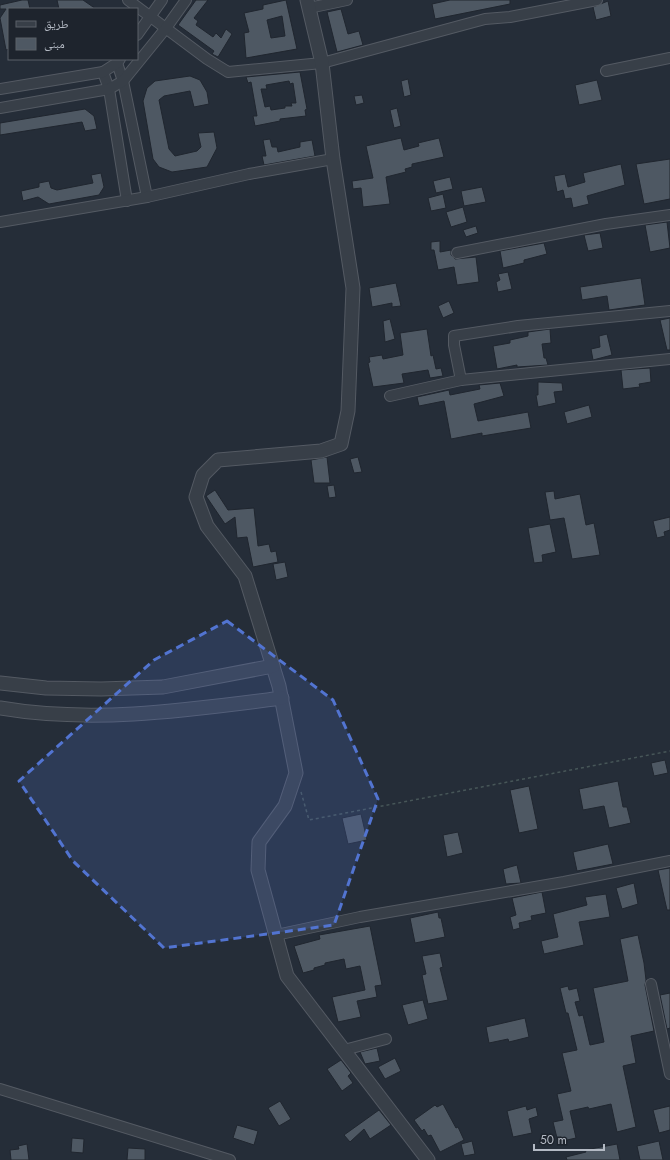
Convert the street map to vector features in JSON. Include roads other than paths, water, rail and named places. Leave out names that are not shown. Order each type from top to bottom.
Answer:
[{"type":"street","points":[[128,0],[207,59],[228,72],[322,64],[486,19],[510,17],[597,0]]},
{"type":"street","points":[[138,34],[162,0]]},
{"type":"street","points":[[0,108],[109,89],[123,81],[166,28],[186,0]]},
{"type":"street","points":[[347,0],[308,4],[322,64],[333,159],[353,288],[348,411],[341,444],[321,451],[218,460],[203,475],[196,497],[207,526],[245,576],[282,698],[296,773],[285,806],[259,842],[258,870],[287,976],[428,1160]]},
{"type":"street","points":[[606,71],[670,58]]},
{"type":"street","points":[[0,89],[103,72],[118,61],[147,197]]},
{"type":"street","points":[[103,72],[109,89],[127,200]]},
{"type":"street","points":[[0,222],[147,197],[249,174],[333,159]]},
{"type":"street","points":[[457,253],[606,224],[670,215]]},
{"type":"street","points":[[461,380],[454,345],[454,336],[518,326],[670,311]]},
{"type":"street","points":[[390,396],[461,380],[670,359]]},
{"type":"street","points":[[0,683],[46,688],[101,689],[163,687],[273,666]]},
{"type":"street","points":[[0,708],[88,715],[155,713],[282,698]]},
{"type":"street","points":[[276,935],[670,861]]},
{"type":"street","points":[[651,984],[670,1074]]},
{"type":"street","points":[[344,1050],[386,1039]]},
{"type":"street","points":[[0,1089],[230,1160]]}]
